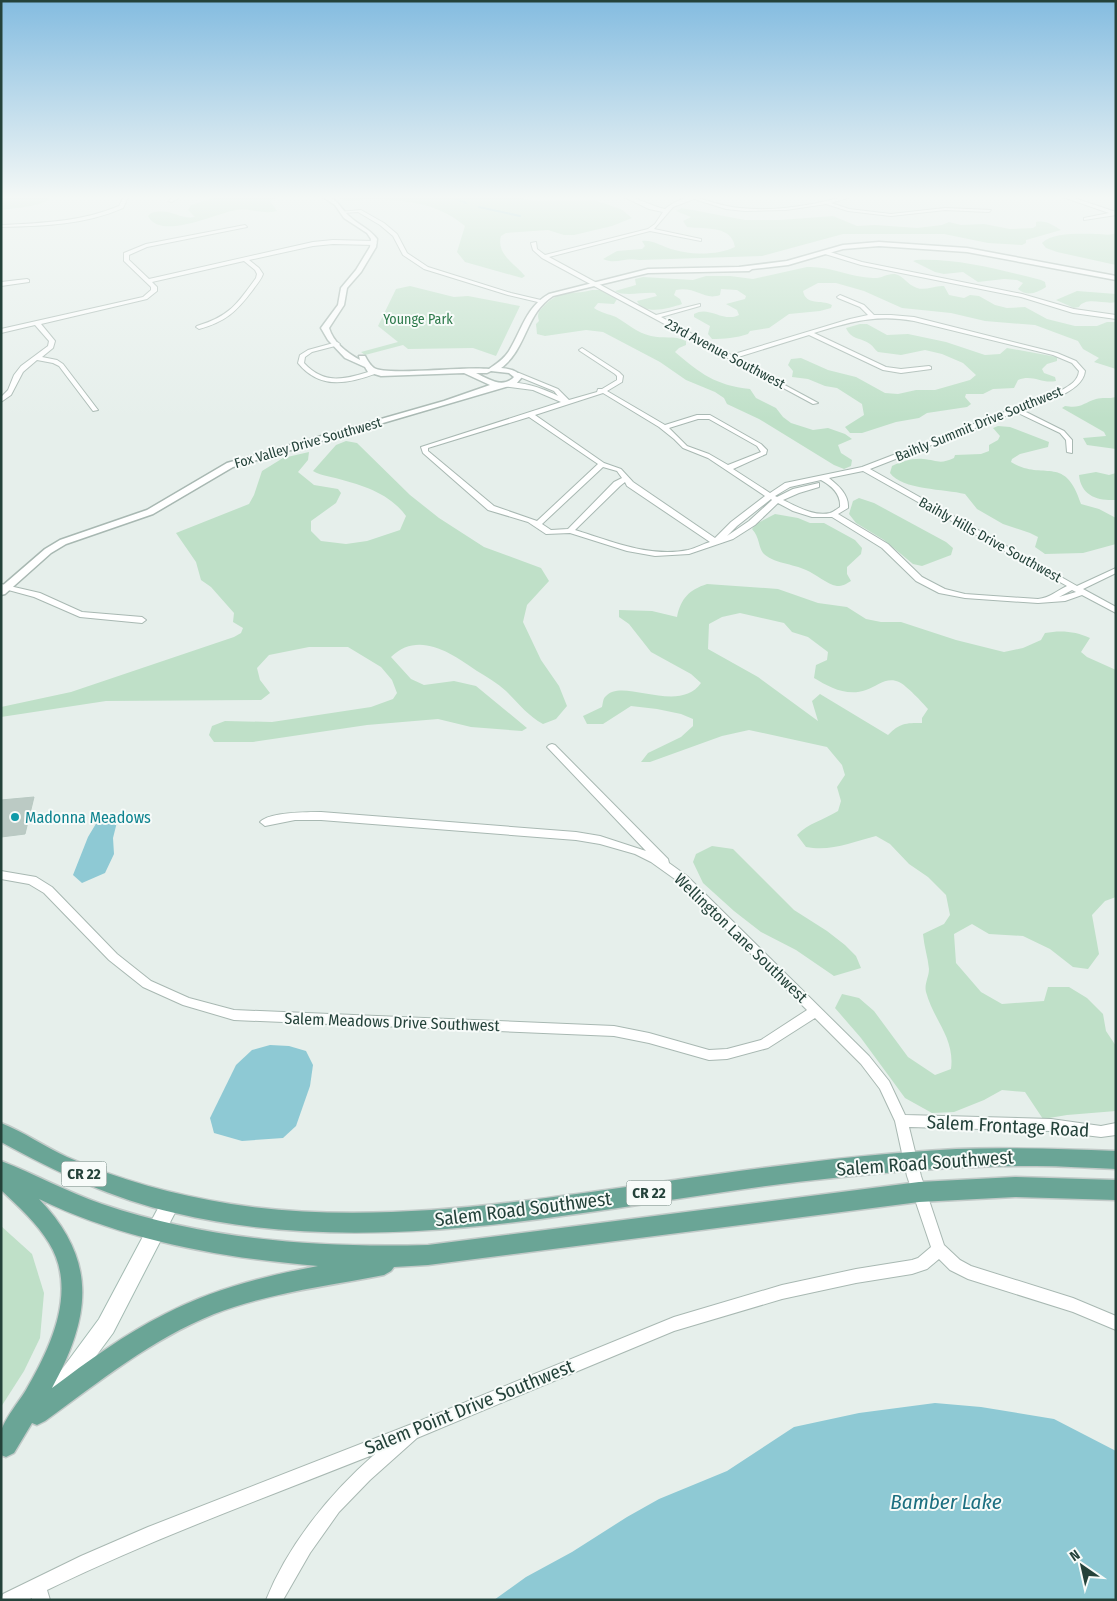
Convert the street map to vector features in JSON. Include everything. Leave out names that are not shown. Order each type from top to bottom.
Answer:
[{"type":"main road","name":"CR 22","points":[[1,1132],[46,1158],[79,1172],[106,1183],[171,1203]]},
{"type":"main road","name":"Salem Road Southwest","points":[[157,1232],[235,1247],[319,1257],[387,1258],[428,1255],[914,1176],[1000,1156],[1116,1160]]},
{"type":"main road","name":"CR 22","points":[[1,1170],[84,1208],[157,1232]]},
{"type":"main road","points":[[1,1176],[49,1225],[58,1238],[69,1265],[71,1298],[70,1317],[64,1340],[49,1372],[3,1446]]},
{"type":"main road","name":"Salem Road Southwest","points":[[171,1203],[249,1218],[293,1222],[372,1223],[420,1221],[532,1210],[699,1186],[914,1176],[1015,1187],[1116,1190]]},
{"type":"main road","points":[[3,1446],[37,1414],[67,1380],[106,1326],[171,1203]]},
{"type":"main road","points":[[37,1414],[141,1339],[194,1311],[258,1290],[428,1255]]},
{"type":"street","points":[[1,330],[145,298],[155,289],[136,270]]},
{"type":"street","points":[[148,281],[197,270]]},
{"type":"street","points":[[199,327],[221,321],[229,316],[259,278],[259,270]]},
{"type":"street","points":[[360,270],[344,288],[339,308],[326,326],[326,333],[337,344],[339,349],[357,363],[366,365],[375,372]]},
{"type":"street","points":[[432,270],[510,294],[542,301]]},
{"type":"street","name":"23rd Avenue Southwest","points":[[568,270],[815,403]]},
{"type":"street","points":[[490,370],[501,366],[512,354],[533,311],[542,301],[554,294],[648,271],[688,270]]},
{"type":"street","points":[[893,270],[1022,296],[1073,311],[1116,317]]},
{"type":"street","points":[[1072,270],[1116,278]]},
{"type":"street","points":[[1,284],[27,281]]},
{"type":"street","points":[[840,297],[862,306],[872,316]]},
{"type":"street","points":[[656,317],[698,305]]},
{"type":"street","points":[[732,357],[852,320],[872,316]]},
{"type":"street","name":"Baihly Summit Drive Southwest","points":[[864,469],[1064,391],[1076,384],[1081,378],[1082,371],[1079,366],[1070,360],[1055,354],[914,319],[872,316]]},
{"type":"street","points":[[1,400],[12,391],[24,367],[50,349],[52,342],[37,323]]},
{"type":"street","points":[[809,333],[885,370],[901,371],[929,368]]},
{"type":"street","points":[[337,344],[310,351],[302,356],[301,363],[315,376],[328,381],[350,380],[375,372],[397,374],[506,369],[556,390],[565,399]]},
{"type":"street","points":[[530,414],[535,408],[556,400],[600,393],[618,384],[620,376],[582,350]]},
{"type":"street","points":[[502,385],[514,382],[518,377],[512,366],[512,354]]},
{"type":"street","points":[[37,358],[55,361],[61,365],[95,410]]},
{"type":"street","name":"Fox Valley Drive Southwest","points":[[468,396],[482,380],[481,376],[490,370]]},
{"type":"street","points":[[465,371],[489,384],[529,386],[547,393],[556,400]]},
{"type":"street","name":"Fox Valley Drive Southwest","points":[[3,588],[48,551],[63,542],[150,512],[230,465],[502,385]]},
{"type":"street","points":[[603,390],[674,435],[685,448],[709,456],[774,498],[809,515],[819,517],[834,515],[844,508],[845,504],[839,491],[831,482],[823,478]]},
{"type":"street","points":[[565,399],[530,414],[430,445],[424,449],[487,506],[538,524],[543,530],[549,532],[570,531],[630,549],[655,554],[689,552],[739,532],[774,498],[779,490],[793,484],[864,469]]},
{"type":"street","points":[[1017,410],[1062,432],[1068,440],[1070,452]]},
{"type":"street","points":[[530,414],[602,464],[619,470],[625,479],[716,542]]},
{"type":"street","points":[[663,428],[697,417],[710,417],[759,445],[764,450],[764,453],[728,468]]},
{"type":"street","points":[[538,524],[602,464]]},
{"type":"street","points":[[774,498],[796,490],[857,475],[864,469]]},
{"type":"street","name":"Baihly Hills Drive Southwest","points":[[864,469],[1116,611]]},
{"type":"street","points":[[570,531],[617,484],[625,479]]},
{"type":"street","points":[[834,515],[885,546],[919,579],[942,591],[965,596],[1049,601],[1065,599],[1077,589],[1116,570]]},
{"type":"street","points":[[3,588],[44,597],[80,614],[142,620]]},
{"type":"street","points":[[552,747],[659,855],[670,869]]},
{"type":"street","name":"Wellington Lane Southwest","points":[[265,822],[294,816],[321,816],[576,836],[600,840],[638,851],[670,869],[683,880],[874,1070],[885,1085],[901,1121],[914,1176]]},
{"type":"street","name":"Salem Meadows Drive Southwest","points":[[1,875],[32,880],[48,890],[113,958],[147,984],[187,1002],[234,1015],[614,1031],[709,1054],[727,1054],[764,1044],[815,1011]]},
{"type":"street","name":"Salem Frontage Road","points":[[901,1121],[938,1124],[1007,1123],[1054,1125],[1101,1131],[1116,1129]]},
{"type":"street","points":[[914,1176],[939,1249],[955,1265],[968,1272],[1073,1305],[1116,1323]]},
{"type":"street","name":"Salem Point Drive Southwest","points":[[9,1600],[40,1593],[87,1562],[148,1535],[417,1430],[674,1324],[782,1292],[856,1276],[912,1267],[922,1264],[939,1249]]},
{"type":"street","points":[[274,1600],[325,1516],[363,1475],[417,1430]]},
{"type":"green space","points":[[492,270],[519,270],[525,276],[522,278]]},
{"type":"green space","points":[[795,270],[831,270],[873,278],[895,274],[901,276],[917,288],[924,289],[944,286],[949,295],[964,298],[970,295],[979,296],[995,305],[1007,308],[1025,307],[1047,319],[1075,326],[1097,326],[1107,322],[1116,322],[1116,369],[1094,362],[1099,358],[1083,349],[1078,341],[1035,325],[985,321],[951,313],[902,308],[864,291],[836,283],[818,283],[803,291],[807,299],[828,303],[832,305],[831,308],[789,314],[769,328],[750,331],[748,334],[730,338],[716,339],[712,339],[708,334],[710,326],[694,317],[694,314],[705,311],[727,317],[739,315],[737,310],[726,304],[745,299],[746,296],[737,290],[721,289],[720,295],[709,296],[689,290],[676,290],[674,295],[680,299],[682,304],[658,310],[651,310],[640,306],[637,301],[657,296],[655,293],[628,294],[615,291],[636,285],[635,279],[643,277],[693,280],[706,276],[730,276],[753,279]]},
{"type":"green space","points":[[930,270],[998,270],[1041,280],[1045,282],[1046,287],[1036,292],[1025,293],[1018,289],[1023,283],[1017,280],[1004,279],[978,282],[963,272],[944,274]]},
{"type":"green space","name":"Younge Park","points":[[410,286],[454,297],[468,296],[520,306],[496,356],[473,348],[408,349],[403,345],[365,355],[361,352],[398,342],[378,326],[396,289]]},
{"type":"green space","points":[[600,290],[617,299],[614,304],[598,303],[594,308],[597,310],[616,317],[646,335],[677,338],[686,341],[686,345],[675,352],[709,377],[727,385],[750,389],[756,398],[776,408],[791,423],[813,430],[828,428],[845,434],[852,439],[838,445],[841,453],[852,460],[851,466],[844,469],[834,465],[759,419],[727,404],[724,398],[715,392],[686,380],[660,362],[603,332],[586,330],[545,336],[537,334],[538,314],[549,301],[560,295]]},
{"type":"green space","points":[[1077,291],[1116,294],[1116,302],[1091,301],[1074,308],[1056,300]]},
{"type":"green space","points":[[867,324],[887,335],[908,334],[946,342],[985,355],[1000,354],[1007,348],[1057,357],[1057,361],[1047,364],[1042,369],[1044,373],[1055,377],[1056,381],[1023,378],[1018,380],[1014,388],[993,389],[983,394],[966,394],[965,397],[971,404],[967,407],[927,413],[919,418],[896,422],[862,433],[850,433],[845,427],[864,415],[862,404],[837,388],[825,386],[808,379],[792,377],[793,371],[788,365],[791,359],[801,358],[828,370],[856,377],[885,393],[898,394],[916,390],[935,390],[970,380],[976,375],[963,363],[942,354],[925,350],[901,355],[878,352],[870,344],[850,335],[846,328]]},
{"type":"green space","points":[[1116,397],[1116,449],[1087,445],[1083,438],[1106,436],[1104,432],[1062,408],[1065,406],[1078,406],[1098,398]]},
{"type":"green space","points":[[998,426],[1010,427],[1049,442],[1048,447],[1020,454],[1012,459],[1011,462],[1033,470],[1052,471],[1068,479],[1075,488],[1081,504],[1099,509],[1116,518],[1116,544],[1083,553],[1045,554],[1035,547],[1038,537],[1003,524],[977,509],[965,494],[914,486],[896,479],[890,473],[892,466],[911,460],[923,459],[941,462],[954,458],[955,455],[981,454],[989,451],[989,445],[998,440],[1000,436],[993,428]]},
{"type":"green space","points":[[346,441],[357,443],[410,495],[439,518],[484,547],[541,568],[549,581],[527,605],[523,622],[541,660],[559,686],[567,706],[556,719],[543,724],[492,680],[457,657],[435,647],[423,645],[412,645],[401,649],[391,657],[411,679],[424,685],[454,681],[476,686],[527,728],[522,731],[471,727],[438,719],[367,725],[253,742],[214,742],[209,735],[212,726],[225,721],[272,722],[371,707],[393,699],[397,693],[392,680],[381,667],[348,647],[309,647],[269,655],[257,668],[260,680],[270,693],[261,700],[106,701],[1,717],[1,707],[71,692],[241,633],[243,628],[233,622],[234,613],[211,587],[201,580],[196,562],[176,533],[249,504],[262,471],[283,458],[309,452],[308,460],[298,472],[314,485],[338,489],[341,493],[336,503],[311,521],[311,531],[321,541],[346,544],[367,541],[400,530],[406,516],[400,508],[385,496],[358,485],[313,471],[336,445]]},
{"type":"green space","points":[[1096,472],[1109,475],[1116,473],[1116,500],[1097,498],[1083,488],[1079,475]]},
{"type":"green space","points":[[859,498],[874,503],[946,542],[953,548],[951,555],[922,566],[913,564],[884,540],[856,523],[849,514],[853,501]]},
{"type":"green space","points":[[775,514],[798,518],[810,523],[824,523],[855,540],[862,548],[861,554],[847,567],[847,574],[851,581],[841,586],[833,585],[806,570],[777,561],[763,553],[752,529],[756,524]]},
{"type":"green space","points":[[707,584],[778,589],[818,603],[847,607],[866,619],[881,622],[901,622],[956,640],[1004,652],[1023,648],[1041,640],[1045,633],[1062,631],[1074,633],[1090,638],[1081,652],[1087,657],[1116,670],[1116,897],[1105,901],[1092,915],[1099,954],[1088,969],[1073,967],[1050,949],[1023,936],[989,934],[972,924],[954,934],[956,963],[981,992],[1002,1004],[1044,1001],[1048,987],[1069,987],[1087,998],[1103,1014],[1106,1031],[1116,1046],[1116,1111],[1043,1119],[1025,1092],[1002,1090],[984,1100],[954,1112],[932,1113],[905,1098],[861,1038],[835,1008],[842,994],[859,998],[874,1011],[908,1057],[935,1075],[951,1069],[950,1048],[926,992],[929,969],[923,934],[944,924],[950,915],[946,895],[928,877],[909,864],[890,844],[876,836],[833,847],[806,847],[797,835],[806,827],[838,811],[841,801],[837,787],[845,775],[842,765],[827,747],[749,730],[722,736],[650,762],[641,762],[648,753],[681,737],[693,726],[693,719],[681,714],[631,706],[603,724],[587,724],[583,716],[602,707],[605,697],[614,691],[624,690],[665,696],[679,696],[691,692],[701,683],[691,674],[651,652],[629,624],[619,617],[619,610],[652,611],[677,617],[681,605],[687,596]],"holes":[[[740,613],[784,623],[792,632],[808,637],[828,652],[827,660],[816,665],[814,678],[832,688],[845,692],[859,692],[882,682],[895,680],[910,690],[928,709],[922,718],[922,723],[903,724],[888,735],[820,694],[812,701],[818,721],[758,677],[708,649],[709,624],[722,617]]]},
{"type":"green space","points":[[712,846],[733,849],[794,910],[845,945],[856,956],[861,968],[834,976],[796,950],[761,932],[734,911],[703,883],[693,862],[696,854]]},
{"type":"green space","points":[[1,1226],[32,1254],[44,1293],[40,1338],[24,1371],[1,1407]]},
{"type":"water","points":[[100,817],[117,822],[113,838],[114,854],[105,873],[82,883],[73,875],[88,837]]},
{"type":"water","points":[[270,1045],[289,1046],[306,1051],[313,1065],[310,1086],[296,1126],[283,1138],[242,1141],[214,1133],[210,1118],[236,1065],[252,1050]]},
{"type":"water","name":"Bamber Lake","points":[[935,1403],[981,1407],[1054,1419],[1116,1451],[1116,1600],[494,1600],[526,1577],[572,1552],[627,1517],[659,1499],[727,1471],[794,1427],[859,1413]]},
{"type":"building","name":"Madonna Meadows","points":[[34,797],[25,834],[1,837],[1,800]]},
{"type":"place","name":"Madonna Meadows","points":[[15,817]]}]
